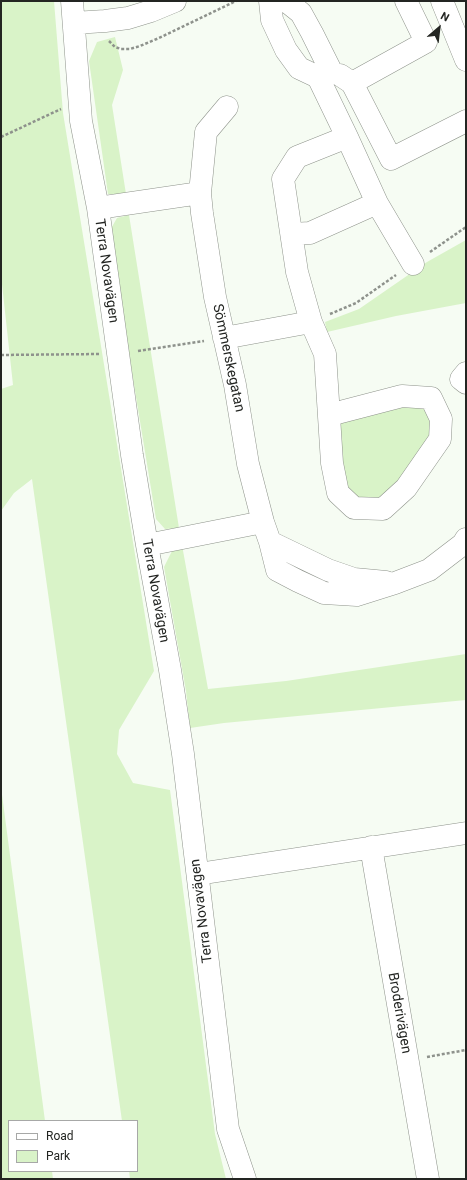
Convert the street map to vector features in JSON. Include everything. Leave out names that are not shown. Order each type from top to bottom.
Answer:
[{"type":"street","name":"Terra Novavägen","points":[[72,1],[81,121],[98,208],[132,455],[170,670],[183,754],[228,1130],[245,1179]]},
{"type":"street","points":[[74,23],[128,18],[151,11],[175,1]]},
{"type":"street","points":[[270,1],[272,20],[286,50],[299,68],[324,73],[352,83],[392,158],[466,121]]},
{"type":"street","points":[[286,1],[301,13],[312,33],[324,73],[348,137],[377,203],[413,264]]},
{"type":"street","points":[[406,1],[426,42]]},
{"type":"street","points":[[442,1],[466,60]]},
{"type":"street","points":[[352,83],[426,42],[453,29]]},
{"type":"street","name":"Sömmerskegatan","points":[[227,108],[206,132],[200,193],[215,297],[235,384],[248,464],[277,570],[324,593],[357,595],[395,583],[428,570],[465,542]]},
{"type":"street","points":[[329,415],[402,396],[431,398],[441,419],[440,439],[406,488],[383,509],[354,508],[338,493],[332,463],[325,354],[310,322],[297,272],[284,179],[297,157],[348,137]]},
{"type":"street","points":[[98,208],[200,193]]},
{"type":"street","points":[[292,234],[310,233],[377,203]]},
{"type":"street","points":[[224,338],[310,322]]},
{"type":"street","points":[[466,373],[461,379],[466,383]]},
{"type":"street","points":[[147,544],[263,522]]},
{"type":"street","name":"Sömmerskegatan","points":[[270,542],[328,570],[354,579],[395,583]]},
{"type":"street","points":[[198,874],[466,833]]},
{"type":"street","name":"Broderivägen","points":[[370,847],[428,1179]]},
{"type":"path","points":[[1,137],[79,100]]},
{"type":"path","points":[[310,322],[356,303],[466,228]]},
{"type":"path","points":[[1,355],[118,354],[224,338]]},
{"type":"path","points":[[408,1060],[466,1050]]},
{"type":"green space","points":[[1,1],[54,1],[63,113],[154,671],[119,730],[117,754],[133,783],[170,790],[215,1134],[226,1179],[130,1179],[129,1172],[138,1172],[138,1120],[122,1120],[32,479],[14,493],[1,511],[1,389],[13,385],[1,275]]},
{"type":"green space","points":[[115,37],[123,70],[112,105],[126,194],[108,194],[89,61],[97,42]]},
{"type":"green space","points":[[129,215],[179,528],[165,529],[156,519],[109,232],[117,218]]},
{"type":"green space","points":[[466,240],[466,303],[396,316],[327,332],[325,322],[359,309],[427,262]]},
{"type":"green space","points":[[427,401],[435,437],[382,504],[356,503],[341,490],[334,417]]},
{"type":"green space","points":[[182,545],[208,689],[286,681],[466,654],[466,700],[224,723],[190,728],[186,691],[164,567],[172,551]]},
{"type":"green space","points":[[1,787],[45,1120],[8,1120],[8,1172],[52,1172],[53,1179],[1,1179]]}]
